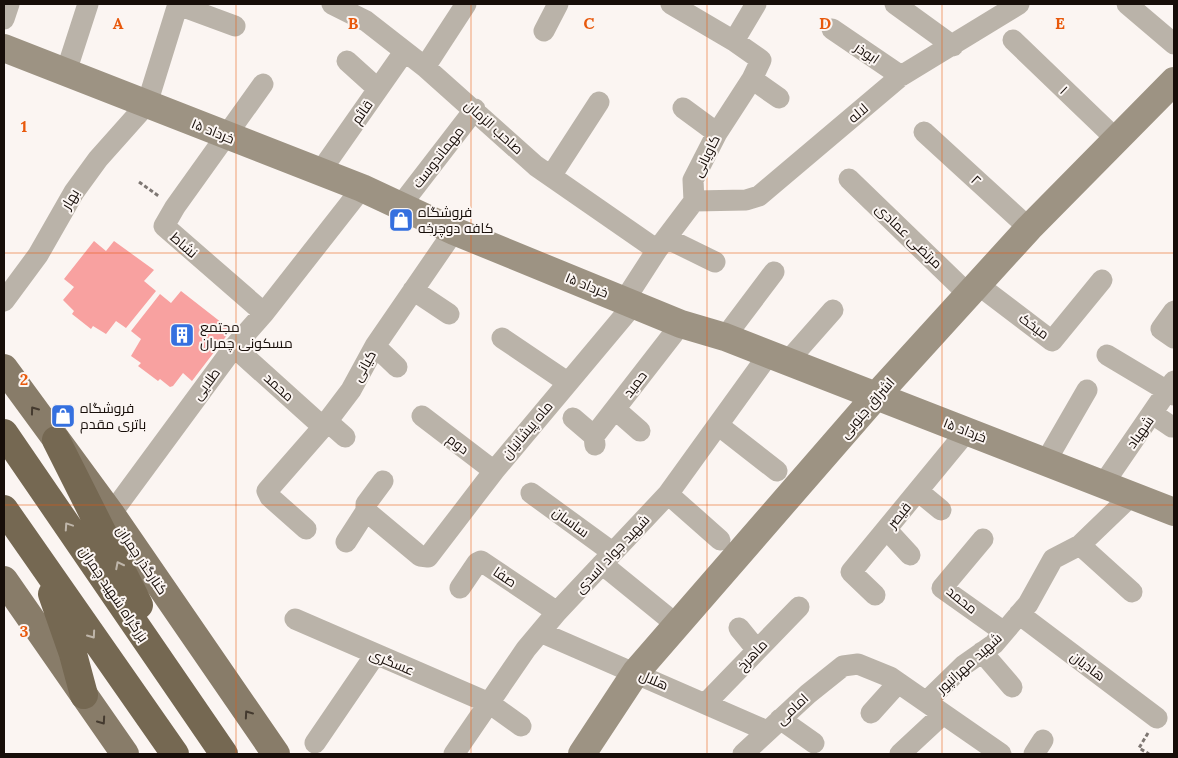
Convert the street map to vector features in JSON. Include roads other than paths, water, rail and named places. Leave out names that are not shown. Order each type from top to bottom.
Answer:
[{"type":"highway","name":"بزرگراه شهید چمران","points":[[4,433],[224,754]]},
{"type":"highway","points":[[56,440],[188,702]]},
{"type":"highway","points":[[4,509],[175,754]]},
{"type":"highway","points":[[41,562],[73,654],[84,695]]},
{"type":"main road","name":"کنارگذر چمران","points":[[4,368],[110,514],[276,754]]},
{"type":"main road","points":[[8,596],[84,695],[125,754]]},
{"type":"street","points":[[4,19],[9,4]]},
{"type":"street","points":[[66,72],[88,4]]},
{"type":"street","points":[[147,104],[178,4],[235,26]]},
{"type":"street","name":"صاحب الزمان","points":[[332,4],[366,21],[425,67],[475,109],[536,166],[550,176],[662,244],[715,262]]},
{"type":"street","points":[[544,31],[558,4]]},
{"type":"street","points":[[671,4],[734,40],[756,4]]},
{"type":"street","points":[[895,4],[953,46]]},
{"type":"street","name":"لاله","points":[[694,201],[746,200],[759,196],[901,76],[953,46],[1018,4]]},
{"type":"street","points":[[1127,4],[1174,44]]},
{"type":"street","points":[[425,67],[458,7]]},
{"type":"street","name":"ابوذر","points":[[832,29],[901,76]]},
{"type":"street","name":"کاویانی","points":[[694,201],[694,180],[717,133],[752,79],[761,60],[734,40]]},
{"type":"street","name":"۱","points":[[1012,40],[1116,139]]},
{"type":"street","name":"۱۵ خرداد","points":[[4,48],[226,137],[362,188],[454,231],[681,324],[725,336],[1174,512]]},
{"type":"street","name":"قائم","points":[[320,172],[404,52]]},
{"type":"street","points":[[347,61],[378,89]]},
{"type":"street","points":[[752,79],[779,98]]},
{"type":"street","name":"اشراق جنوبی","points":[[582,754],[636,672],[876,396],[1029,228],[1174,81]]},
{"type":"street","points":[[226,137],[263,84]]},
{"type":"street","points":[[550,176],[599,102]]},
{"type":"street","name":"بهار","points":[[4,301],[38,255],[74,192],[98,159],[147,104]]},
{"type":"street","points":[[683,108],[717,133]]},
{"type":"street","name":"مهماندوست","points":[[401,205],[475,109]]},
{"type":"street","name":"۲","points":[[924,132],[1029,228]]},
{"type":"street","name":"نشاط","points":[[226,137],[175,207],[164,226],[264,313]]},
{"type":"street","name":"مرتضی عمادی","points":[[850,179],[973,289]]},
{"type":"street","name":"طلایی","points":[[110,514],[234,347],[264,313],[362,188]]},
{"type":"street","points":[[629,303],[662,244],[694,201]]},
{"type":"street","name":"کیانی","points":[[306,528],[267,494],[267,491],[326,425],[351,390],[375,346],[454,231]]},
{"type":"street","points":[[725,336],[774,272]]},
{"type":"street","name":"میخک","points":[[973,289],[1052,341],[1102,280]]},
{"type":"street","points":[[412,290],[449,314]]},
{"type":"street","name":"ماه پیشانیان","points":[[366,511],[424,558],[428,557],[494,471],[629,303]]},
{"type":"street","name":"شهید جواد اسدی","points":[[454,754],[556,612],[668,494],[718,425],[778,358],[833,310]]},
{"type":"street","points":[[1174,311],[1162,330],[1174,338]]},
{"type":"street","name":"حمید","points":[[573,418],[594,441],[681,324]]},
{"type":"street","points":[[502,338],[567,382]]},
{"type":"street","points":[[375,346],[397,366]]},
{"type":"street","name":"محمد","points":[[234,347],[326,425],[345,437]]},
{"type":"street","points":[[1107,355],[1172,389]]},
{"type":"street","name":"شهیاد","points":[[1104,483],[1172,389]]},
{"type":"street","points":[[1046,461],[1087,390]]},
{"type":"street","points":[[616,410],[640,431]]},
{"type":"street","points":[[1153,414],[1172,426]]},
{"type":"street","name":"دوم","points":[[422,416],[494,471]]},
{"type":"street","points":[[718,425],[777,471]]},
{"type":"street","name":"قیصر","points":[[875,595],[851,572],[967,431]]},
{"type":"street","points":[[346,542],[366,511],[366,504],[383,481]]},
{"type":"street","points":[[918,491],[941,510]]},
{"type":"street","name":"ساسان","points":[[530,493],[607,558],[677,625]]},
{"type":"street","points":[[668,494],[720,540]]},
{"type":"street","name":"شهید مهرانپور","points":[[935,708],[964,665],[1004,632],[1028,604],[1053,559],[1080,545],[1132,495]]},
{"type":"street","points":[[887,530],[910,555]]},
{"type":"street","name":"محمد","points":[[983,539],[942,588],[1004,632]]},
{"type":"street","points":[[1080,545],[1132,592]]},
{"type":"street","name":"صفا","points":[[460,588],[477,563],[481,561],[556,612]]},
{"type":"street","name":"ماهرخ","points":[[706,703],[799,607]]},
{"type":"street","name":"هادیان","points":[[1019,614],[1157,718]]},
{"type":"street","name":"عسگری","points":[[295,619],[489,703],[520,726]]},
{"type":"street","points":[[739,628],[757,650]]},
{"type":"street","name":"هلال","points":[[540,632],[706,703],[774,725],[814,743]]},
{"type":"street","points":[[982,652],[1012,687]]},
{"type":"street","points":[[315,742],[375,655]]},
{"type":"street","name":"شهید مهرانپور","points":[[843,666],[858,664],[890,677],[994,752]]},
{"type":"street","name":"امامی","points":[[743,754],[808,694],[843,666]]},
{"type":"street","points":[[871,713],[898,683]]},
{"type":"street","points":[[900,754],[935,708]]},
{"type":"place","name":"فروشگاه کافه دوچرخه","points":[[401,220]]},
{"type":"place","name":"مجتمع مسکونی چمران","points":[[182,335]]},
{"type":"place","name":"فروشگاه باتری مقدم","points":[[63,416]]}]
